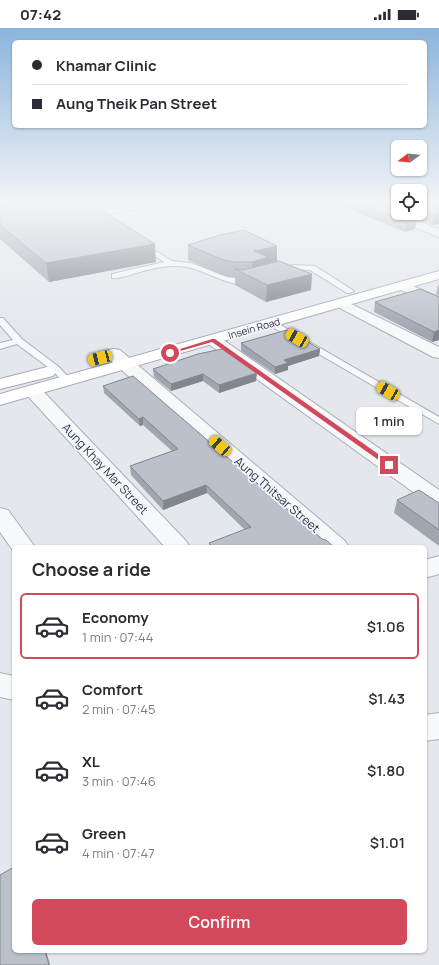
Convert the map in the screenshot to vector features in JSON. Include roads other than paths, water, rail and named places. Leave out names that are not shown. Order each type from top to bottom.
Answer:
[{"type":"main road","name":"Insein Road","points":[[0,400],[68,382],[120,359],[345,297],[439,267]]},
{"type":"main road","name":"Insein Road","points":[[0,384],[56,369],[120,359],[213,340],[272,324],[345,297],[403,286],[439,275]]},
{"type":"street","points":[[403,286],[439,302]]},
{"type":"street","points":[[345,297],[439,353]]},
{"type":"street","points":[[213,340],[439,500]]},
{"type":"street","name":"Aung Thitsar Street","points":[[120,359],[335,545]]},
{"type":"street","name":"Aung Khay Mar Street","points":[[33,391],[176,545]]},
{"type":"street","points":[[0,515],[22,545]]},
{"type":"street","points":[[427,569],[439,564]]},
{"type":"street","points":[[0,685],[12,688]]},
{"type":"street","points":[[427,728],[439,726]]},
{"type":"lane","points":[[146,248],[170,263]]},
{"type":"lane","points":[[114,276],[170,263],[192,265],[224,280],[251,281],[259,278]]},
{"type":"lane","points":[[274,274],[296,267],[312,268],[345,297]]},
{"type":"lane","points":[[0,320],[19,341],[56,369],[68,382]]},
{"type":"lane","points":[[272,324],[439,421]]},
{"type":"lane","points":[[0,346],[19,341]]}]
